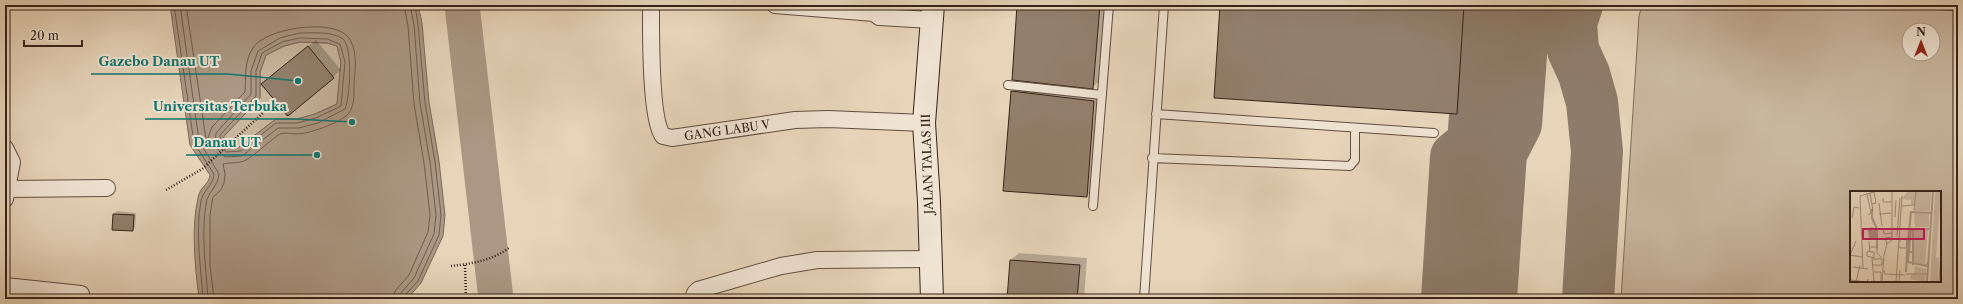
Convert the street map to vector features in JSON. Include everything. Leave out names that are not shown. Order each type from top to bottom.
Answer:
[{"type":"street","name":"GANG LABU V","points":[[651,5],[653,85],[658,122],[661,134],[664,137],[687,136],[802,120],[828,119],[924,123]]},
{"type":"street","points":[[775,5],[874,13],[879,17],[932,13]]},
{"type":"street","name":"JALAN TALAS III","points":[[932,13],[924,123],[929,202],[929,259],[932,299]]},
{"type":"street","points":[[5,148],[12,162],[6,194],[107,188]]},
{"type":"street","points":[[693,299],[698,290],[799,262],[834,259],[929,259]]},
{"type":"street","points":[[5,286],[81,294]]},
{"type":"lane","points":[[1093,206],[1109,5]]},
{"type":"lane","points":[[1144,299],[1152,158],[1164,5]]},
{"type":"lane","points":[[1008,85],[1102,95]]},
{"type":"lane","points":[[1156,114],[1434,133]]},
{"type":"lane","points":[[1152,158],[1350,166],[1355,160],[1355,128]]},
{"type":"path","points":[[166,190],[202,169],[229,142],[275,102]]},
{"type":"path","points":[[451,266],[470,264],[502,253],[510,247]]},
{"type":"path","points":[[464,265],[466,299]]},
{"type":"shaded area","points":[[1642,5],[1860,5],[1958,11],[1958,299],[1621,299],[1639,16]]},
{"type":"shaded area","points":[[300,42],[327,43],[337,46],[341,62],[337,104],[315,114],[297,119],[276,119],[238,148],[228,149],[223,141],[224,136],[260,98],[260,72],[266,55],[284,46]],"holes":[[[308,47],[334,78],[287,116],[262,84]]]},
{"type":"water","points":[[170,5],[418,5],[422,23],[429,102],[439,161],[445,215],[443,236],[421,283],[407,299],[200,299],[195,261],[195,222],[199,194],[208,181],[210,175],[190,145]],"holes":[[[300,42],[327,43],[337,46],[341,62],[337,104],[315,114],[297,119],[276,119],[238,148],[228,148],[223,141],[224,136],[260,98],[260,72],[266,55],[284,46]]]},
{"type":"building","points":[[1017,5],[1100,5],[1093,89],[1012,80]]},
{"type":"building","points":[[1220,5],[1464,5],[1457,114],[1214,98]]},
{"type":"building","points":[[308,46],[334,78],[288,116],[261,84]]},
{"type":"building","points":[[1011,91],[1094,101],[1087,197],[1003,191]]},
{"type":"building","points":[[113,214],[134,215],[133,231],[112,230]]},
{"type":"building","points":[[1010,260],[1080,265],[1077,299],[1007,299]]},
{"type":"waterway","points":[[462,5],[496,299]]},
{"type":"taxiway","points":[[1447,299],[1456,157],[1473,143],[1483,5]]},
{"type":"taxiway","points":[[1491,299],[1501,153],[1516,124],[1524,14],[1528,5]]},
{"type":"taxiway","points":[[1577,5],[1571,23],[1573,50],[1584,74],[1592,102],[1597,151],[1588,299]]},
{"type":"place","name":"Gazebo Danau UT","points":[[298,81]]},
{"type":"place","name":"Universitas Terbuka","points":[[352,122]]},
{"type":"place","name":"Danau UT","points":[[317,155]]}]
